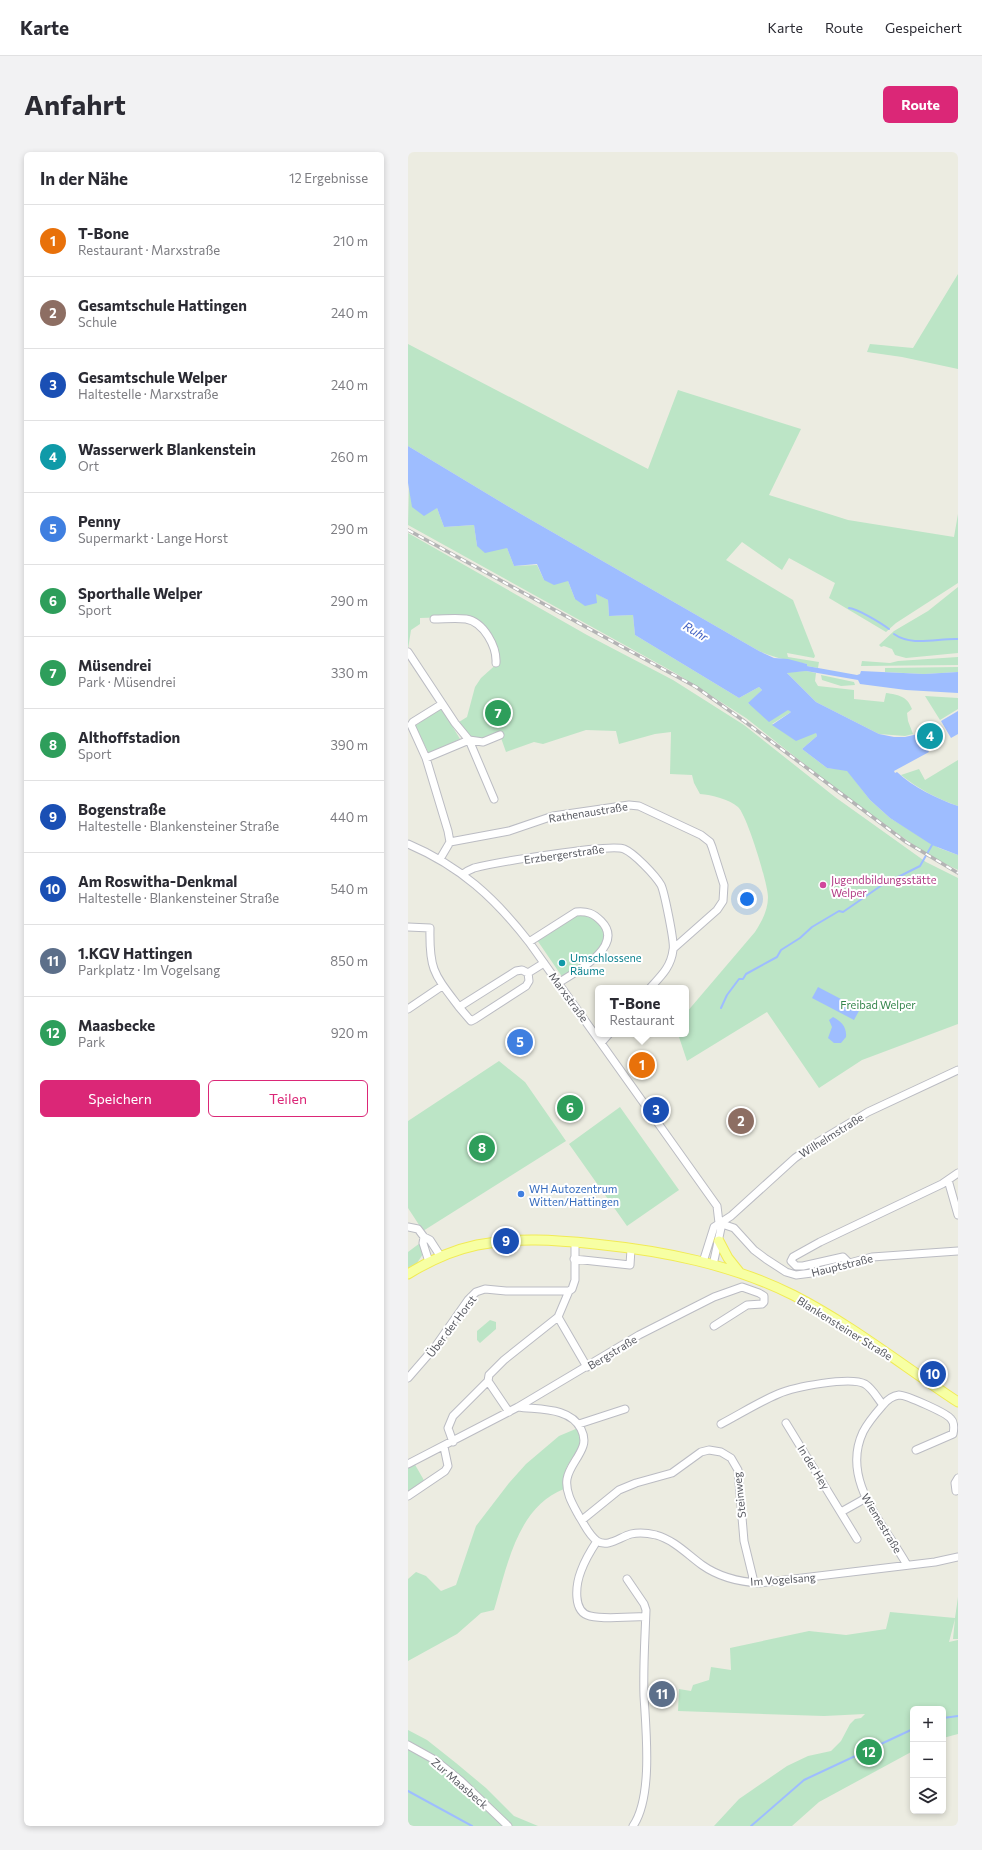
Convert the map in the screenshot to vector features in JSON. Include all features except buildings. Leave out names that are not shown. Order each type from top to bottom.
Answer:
[{"type":"main road","name":"Blankensteiner Straße","points":[[408,1274],[429,1262],[468,1247],[506,1241],[535,1240],[575,1242],[672,1255],[703,1262],[740,1273],[792,1294],[839,1321],[958,1402]]},
{"type":"main road","points":[[718,1240],[728,1258],[740,1273]]},
{"type":"street","points":[[434,620],[467,620],[475,624],[492,643],[496,654],[496,663]]},
{"type":"street","points":[[408,652],[442,704],[468,740],[494,799]]},
{"type":"street","points":[[440,859],[450,842],[426,758],[411,725],[413,722],[442,704]]},
{"type":"street","points":[[426,758],[468,740],[483,742],[500,735]]},
{"type":"street","name":"Rathenaustraße","points":[[450,842],[510,831],[553,816],[629,805],[639,806],[661,815],[701,835],[710,842],[725,890],[723,901],[717,910],[674,948]]},
{"type":"street","name":"Marxstraße","points":[[408,844],[440,859],[463,874],[496,902],[529,942],[595,1035]]},
{"type":"street","name":"Erzbergerstraße","points":[[463,874],[468,870],[492,865],[597,849],[624,848],[635,856],[661,885],[674,948],[668,968],[653,985]]},
{"type":"street","points":[[529,942],[576,912],[585,911],[595,914],[606,925],[608,937],[601,954],[558,983]]},
{"type":"street","points":[[408,927],[430,928],[430,959],[432,968],[442,986],[471,1022],[526,986],[529,981],[528,973]]},
{"type":"street","points":[[528,973],[544,963]]},
{"type":"street","points":[[459,1007],[516,971],[522,970],[528,973]]},
{"type":"street","points":[[408,1009],[442,986]]},
{"type":"street","name":"Marxstraße","points":[[597,1037],[714,1202],[718,1210],[721,1228],[713,1265]]},
{"type":"street","points":[[601,1043],[606,1037]]},
{"type":"street","name":"Wilhelmstraße","points":[[719,1223],[731,1216],[795,1158],[818,1142],[868,1112],[958,1070]]},
{"type":"street","points":[[848,1263],[843,1257],[803,1266],[796,1266],[791,1261],[793,1257],[820,1242],[948,1180],[958,1173]]},
{"type":"street","points":[[948,1180],[958,1215]]},
{"type":"street","points":[[703,1262],[714,1227],[719,1223]]},
{"type":"street","name":"Hauptstraße","points":[[719,1223],[734,1228],[754,1250],[780,1269],[802,1275],[872,1257],[958,1251]]},
{"type":"street","points":[[408,1228],[418,1229],[424,1237],[430,1240],[441,1257]]},
{"type":"street","points":[[424,1237],[423,1243],[429,1262]]},
{"type":"street","points":[[453,1442],[448,1428],[453,1416],[488,1381],[489,1375],[504,1360],[558,1318],[569,1291],[574,1287],[575,1242]]},
{"type":"street","points":[[574,1259],[630,1265],[631,1249]]},
{"type":"street","name":"Bergstraße","points":[[408,1464],[509,1412],[657,1326],[732,1290],[742,1287],[764,1296],[764,1302],[762,1304],[747,1305],[714,1326]]},
{"type":"street","name":"Über der Horst","points":[[408,1378],[422,1364],[468,1300],[476,1292],[485,1289],[506,1291],[569,1291]]},
{"type":"street","points":[[558,1318],[587,1367]]},
{"type":"street","points":[[721,1424],[779,1393],[831,1382],[850,1380],[864,1384],[873,1392],[883,1405],[894,1396],[904,1396],[942,1412],[951,1419],[954,1428],[953,1434],[916,1450]]},
{"type":"street","points":[[488,1381],[509,1412]]},
{"type":"street","name":"Wiemestraße","points":[[883,1405],[863,1434],[857,1453],[858,1478],[866,1498],[907,1565]]},
{"type":"street","points":[[518,1407],[559,1412],[569,1415],[579,1424],[585,1437],[583,1445],[568,1474],[566,1486],[573,1506],[589,1533],[597,1541],[585,1560],[579,1577],[578,1598],[580,1609],[584,1614],[595,1617],[645,1617]]},
{"type":"street","points":[[579,1424],[625,1409]]},
{"type":"street","name":"In der Hey","points":[[786,1423],[857,1539]]},
{"type":"street","points":[[408,1496],[446,1471],[448,1466],[444,1446]]},
{"type":"street","name":"Steinweg","points":[[582,1520],[612,1495],[625,1488],[672,1473],[701,1452],[709,1450],[720,1452],[731,1458],[738,1470],[744,1541],[754,1582]]},
{"type":"street","points":[[956,1491],[955,1483],[958,1478]]},
{"type":"street","points":[[841,1512],[866,1498]]},
{"type":"street","name":"Im Vogelsang","points":[[597,1541],[605,1544],[635,1534],[656,1535],[672,1542],[703,1566],[738,1581],[754,1582],[775,1582],[958,1557]]},
{"type":"street","points":[[627,1579],[644,1604],[645,1617],[644,1696],[646,1763],[641,1809],[634,1826]]},
{"type":"street","name":"Zur Maasbeck","points":[[408,1745],[440,1764],[508,1826]]},
{"type":"green space","points":[[958,274],[958,369],[902,357],[867,352],[870,344],[913,348]]},
{"type":"green space","points":[[408,344],[648,469],[678,390],[801,429],[769,495],[848,520],[954,537],[958,514],[958,583],[896,623],[886,632],[829,598],[835,583],[789,558],[782,570],[742,542],[726,560],[793,600],[815,656],[814,658],[787,653],[788,657],[819,662],[818,668],[759,651],[521,514],[408,446]]},
{"type":"green space","points":[[409,482],[437,508],[444,527],[474,525],[477,546],[507,548],[514,566],[537,565],[544,580],[568,581],[575,599],[595,593],[608,600],[609,616],[633,615],[635,635],[739,698],[759,687],[762,690],[748,704],[788,709],[791,712],[772,724],[816,732],[817,736],[802,749],[827,768],[847,770],[870,800],[890,818],[939,848],[958,855],[958,870],[929,856],[841,793],[746,718],[677,674],[408,525]]},
{"type":"green space","name":"Freibad Welper","points":[[408,533],[587,635],[673,680],[744,725],[835,797],[926,862],[958,878],[958,1024],[862,1060],[819,1088],[767,1012],[687,1061],[679,1037],[689,1037],[689,1009],[755,932],[766,911],[768,897],[765,879],[751,836],[738,807],[715,796],[700,794],[694,783],[692,775],[670,774],[671,732],[655,734],[619,744],[616,731],[586,730],[543,744],[534,742],[506,752],[500,735],[485,739],[471,737],[459,722],[467,717],[475,687],[481,678],[500,661],[489,633],[481,625],[472,620],[449,617],[420,618],[420,624],[411,630],[408,649]]},
{"type":"green space","points":[[958,587],[958,653],[906,658],[895,655],[892,649],[884,646],[881,647],[879,645],[894,631],[928,611]]},
{"type":"green space","points":[[958,657],[958,665],[861,666],[862,661],[890,663],[898,661]]},
{"type":"green space","points":[[958,667],[958,672],[924,674],[885,672],[885,668]]},
{"type":"green space","points":[[806,671],[816,673],[815,681],[818,686],[854,690],[854,699],[884,702],[886,693],[902,697],[908,701],[912,709],[907,713],[908,721],[913,734],[905,736],[879,734],[816,702],[786,672]]},
{"type":"green space","points":[[821,675],[854,682],[855,685],[841,686],[822,680]]},
{"type":"green space","points":[[925,696],[958,698],[958,709],[940,720]]},
{"type":"green space","points":[[442,709],[460,739],[429,754],[415,726],[436,711]]},
{"type":"green space","points":[[958,760],[958,806],[928,793],[901,775],[919,769],[925,780]]},
{"type":"green space","points":[[585,912],[603,925],[606,939],[598,954],[563,978],[537,940],[577,913]]},
{"type":"green space","points":[[499,1061],[525,1082],[566,1141],[423,1231],[408,1208],[408,1121]]},
{"type":"green space","points":[[620,1107],[679,1190],[627,1226],[569,1144]]},
{"type":"green space","points":[[420,1243],[423,1254],[417,1263],[408,1268],[408,1252]]},
{"type":"green space","points":[[490,1320],[496,1322],[496,1329],[480,1343],[477,1340],[477,1331]]},
{"type":"green space","points":[[578,1428],[580,1435],[579,1446],[566,1469],[564,1489],[548,1498],[535,1509],[525,1524],[516,1540],[509,1558],[494,1610],[481,1613],[457,1634],[408,1661],[408,1579],[416,1572],[426,1576],[441,1591],[456,1585],[476,1526],[509,1483],[526,1464],[559,1436]]},
{"type":"green space","points":[[414,1463],[425,1482],[408,1493],[408,1466]]},
{"type":"green space","points":[[958,1597],[958,1639],[953,1639],[955,1619],[949,1642],[958,1640],[958,1734],[946,1737],[946,1706],[910,1706],[910,1753],[819,1802],[792,1826],[714,1826],[739,1799],[787,1766],[808,1756],[831,1751],[841,1741],[850,1724],[855,1719],[861,1718],[865,1714],[824,1716],[678,1711],[679,1689],[691,1691],[693,1685],[709,1680],[711,1667],[731,1670],[730,1648],[809,1631],[846,1635],[886,1629],[890,1612],[955,1618]]},
{"type":"green space","points":[[408,1730],[427,1740],[456,1763],[486,1788],[514,1816],[538,1826],[408,1826]]},
{"type":"water","name":"Ruhr","points":[[408,446],[521,514],[759,651],[774,658],[788,659],[807,664],[807,666],[857,675],[860,674],[861,671],[924,674],[958,672],[958,693],[906,690],[860,684],[858,680],[806,671],[787,673],[816,702],[879,734],[894,737],[905,737],[918,734],[929,752],[894,771],[910,783],[926,792],[958,806],[958,855],[932,845],[890,818],[870,800],[847,771],[827,768],[802,749],[817,736],[816,733],[796,741],[772,725],[791,712],[788,710],[769,722],[748,703],[762,690],[759,687],[739,698],[635,635],[633,615],[609,616],[608,600],[596,594],[597,603],[585,606],[575,599],[568,581],[554,585],[544,580],[537,564],[514,566],[507,548],[485,553],[477,546],[474,525],[444,527],[437,508],[424,516],[412,507],[408,483]]},
{"type":"water","points":[[958,711],[958,734],[951,738],[941,721]]},
{"type":"water","points":[[818,987],[860,1009],[854,1020],[812,998]]},
{"type":"water","points":[[833,1017],[841,1022],[846,1030],[846,1037],[841,1043],[834,1043],[828,1038],[832,1027],[829,1020]]},
{"type":"waterway","points":[[849,608],[864,614],[889,629]]},
{"type":"waterway","points":[[894,634],[901,638],[917,641],[958,639]]},
{"type":"waterway","points":[[721,1008],[727,995],[739,979],[743,979],[746,974],[777,957],[781,950],[800,938],[812,927],[839,911],[843,912],[882,885],[920,866],[932,845]]},
{"type":"waterway","points":[[946,1718],[958,1716]]},
{"type":"waterway","points":[[751,1826],[804,1780],[910,1730]]},
{"type":"waterway","points":[[408,1791],[472,1826]]},
{"type":"railway","points":[[408,530],[696,687],[906,842],[958,873]]},
{"type":"place","name":"Müsendrei","points":[[498,713]]},
{"type":"place","name":"Wasserwerk Blankenstein","points":[[930,736]]},
{"type":"place","name":"Jugendbildungsstätte Welper","points":[[823,885]]},
{"type":"place","name":"Umschlossene Räume","points":[[562,963]]},
{"type":"place","name":"Penny","points":[[520,1042]]},
{"type":"place","name":"T-Bone","points":[[642,1065]]},
{"type":"place","name":"Sporthalle Welper","points":[[570,1108]]},
{"type":"place","name":"Gesamtschule Welper","points":[[656,1110]]},
{"type":"place","name":"Gesamtschule Hattingen","points":[[741,1121]]},
{"type":"place","name":"Althoffstadion","points":[[482,1148]]},
{"type":"place","name":"WH Autozentrum Witten/Hattingen","points":[[521,1194]]},
{"type":"place","name":"Bogenstraße","points":[[506,1241]]},
{"type":"place","name":"Am Roswitha-Denkmal","points":[[933,1374]]},
{"type":"place","name":"1.KGV Hattingen","points":[[662,1694]]},
{"type":"place","name":"Maasbecke","points":[[869,1752]]}]
